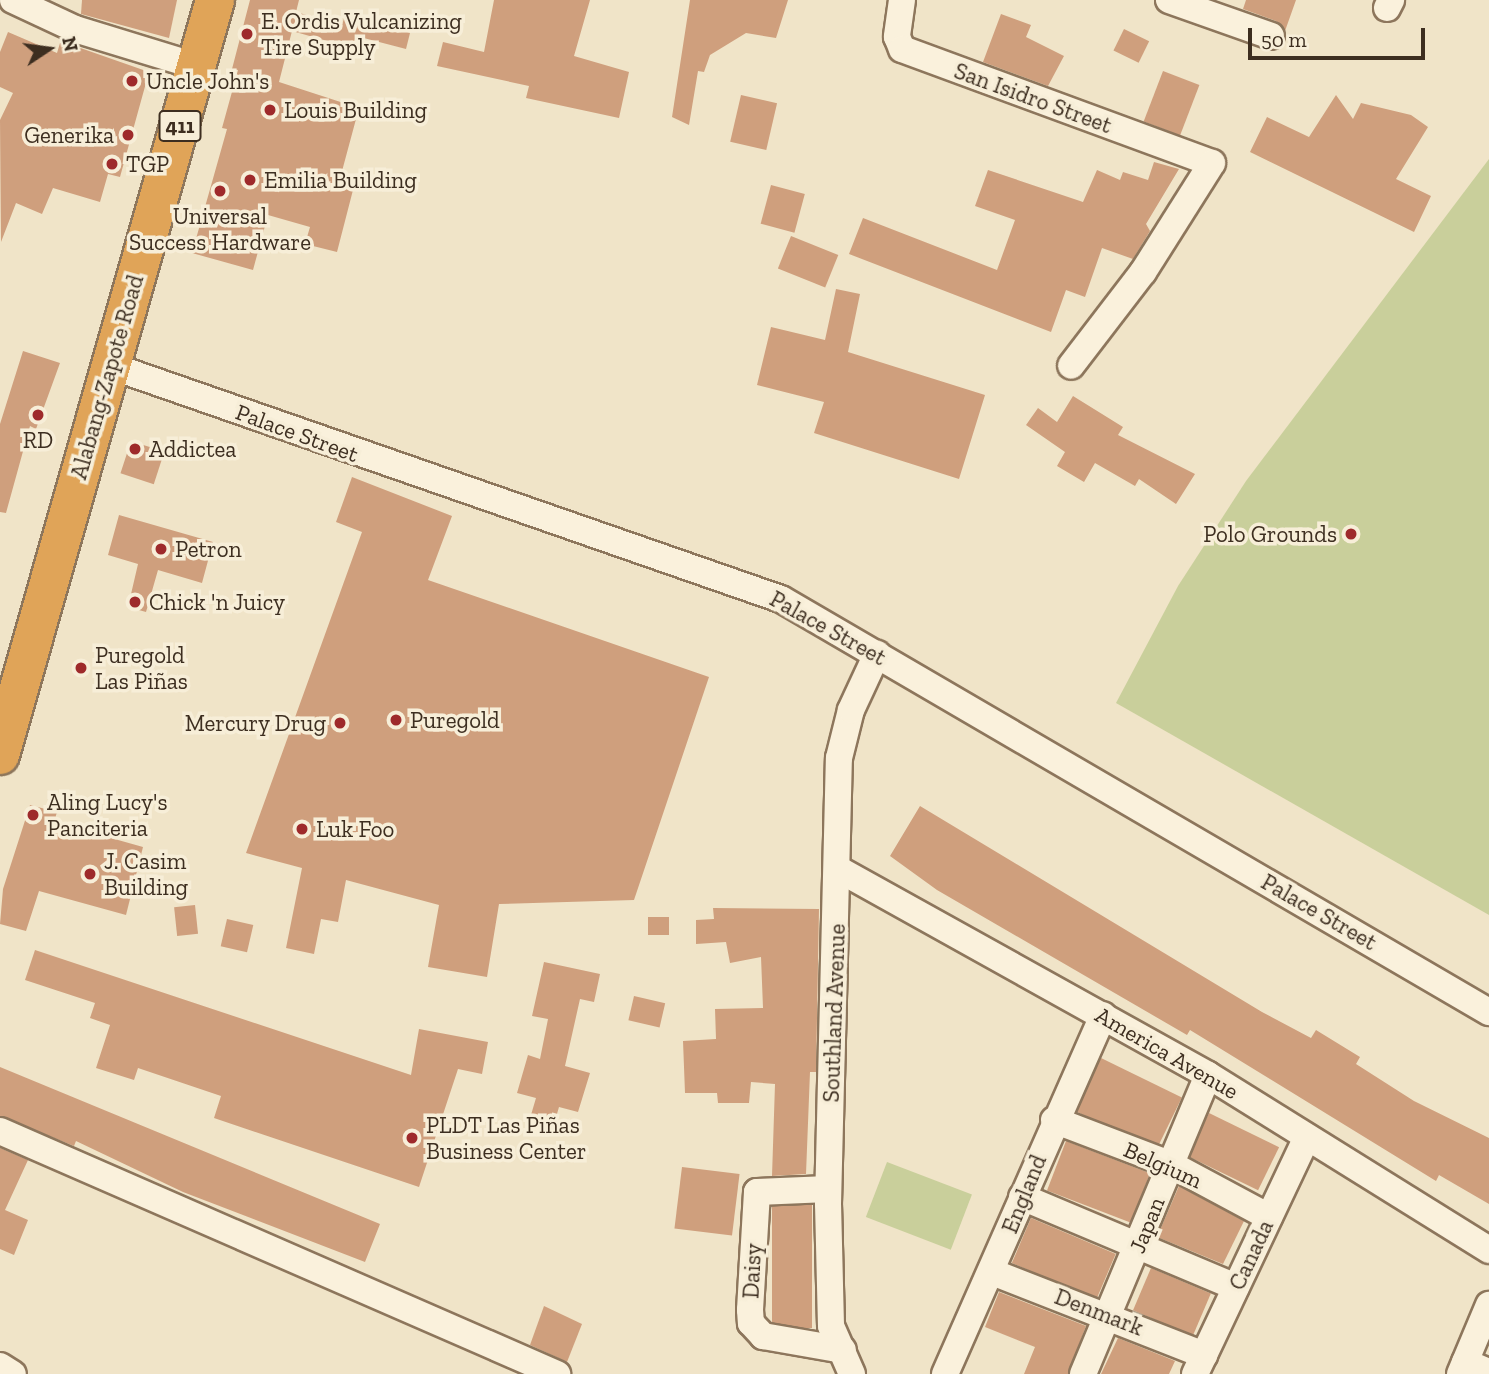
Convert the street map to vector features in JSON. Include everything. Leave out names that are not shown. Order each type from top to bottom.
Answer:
[{"type":"highway","name":"Alabang-Zapote Road","points":[[0,755],[215,0]]},
{"type":"street","points":[[13,0],[75,29],[196,66]]},
{"type":"street","name":"San Isidro Street","points":[[902,0],[897,37],[902,49],[1212,163],[1135,283],[1071,366]]},
{"type":"street","points":[[1169,0],[1271,36]]},
{"type":"street","name":"Palace Street","points":[[111,366],[768,595],[877,654],[1489,1012]]},
{"type":"street","name":"Southland Avenue","points":[[848,1362],[831,1326],[828,1189],[839,758],[851,709],[877,654]]},
{"type":"street","name":"America Avenue","points":[[838,869],[1208,1075],[1489,1250]]},
{"type":"street","name":"England","points":[[945,1374],[992,1272],[1054,1120],[1103,1015]]},
{"type":"street","name":"Japan","points":[[1083,1374],[1140,1244],[1208,1075]]},
{"type":"street","name":"Belgium","points":[[1054,1120],[1171,1165],[1269,1217]]},
{"type":"street","points":[[0,1131],[557,1374]]},
{"type":"street","name":"Canada","points":[[1200,1364],[1307,1137]]},
{"type":"street","name":"Daisy","points":[[828,1189],[757,1192],[751,1323],[763,1336],[848,1362]]},
{"type":"street","points":[[1023,1197],[1140,1244],[1236,1287]]},
{"type":"street","name":"Denmark","points":[[992,1272],[1110,1314],[1200,1364]]},
{"type":"street","points":[[1489,1305],[1462,1368],[1489,1372]]},
{"type":"street","points":[[0,1366],[13,1374]]},
{"type":"green space","name":"Polo Grounds","points":[[1489,159],[1489,915],[1116,703],[1178,586],[1246,481]]},
{"type":"green space","points":[[887,1162],[972,1195],[951,1250],[866,1217]]},
{"type":"building","points":[[82,0],[177,0],[169,38],[81,14]]},
{"type":"building","points":[[250,0],[299,0],[296,12],[342,25],[345,15],[386,26],[387,19],[406,24],[404,31],[410,33],[406,49],[356,36],[352,48],[292,31],[279,82],[359,108],[338,186],[353,190],[337,252],[305,244],[310,227],[268,215],[253,270],[192,253],[227,129],[222,128],[238,70],[232,69]]},
{"type":"building","points":[[494,0],[590,0],[574,56],[629,72],[619,118],[526,98],[529,86],[437,66],[443,42],[484,52]]},
{"type":"building","points":[[690,0],[788,0],[776,38],[746,33],[710,55],[704,72],[698,71],[689,125],[672,117]]},
{"type":"building","points":[[1246,0],[1296,0],[1285,31],[1276,21],[1243,9]]},
{"type":"building","points":[[1001,14],[1031,25],[1026,37],[1064,56],[1048,86],[983,62]]},
{"type":"building","points":[[1124,29],[1149,41],[1139,63],[1113,51]]},
{"type":"building","points":[[8,32],[57,53],[60,43],[69,44],[149,72],[120,177],[108,174],[100,202],[53,188],[42,214],[16,203],[1,242],[0,120],[13,93],[0,87],[0,52]]},
{"type":"building","points":[[1163,71],[1199,85],[1180,135],[1144,121]]},
{"type":"building","points":[[741,95],[777,103],[766,150],[730,142]]},
{"type":"building","points":[[1336,95],[1353,119],[1361,103],[1411,115],[1428,127],[1396,179],[1431,196],[1414,232],[1250,152],[1267,117],[1309,137]]},
{"type":"building","points":[[1154,162],[1179,169],[1146,224],[1150,231],[1133,259],[1102,248],[1085,297],[1066,290],[1051,332],[849,254],[863,218],[997,270],[1015,220],[975,206],[988,170],[1083,202],[1097,170],[1120,180],[1123,172],[1148,180]]},
{"type":"building","points":[[771,185],[805,194],[794,233],[761,224]]},
{"type":"building","points":[[791,236],[838,255],[825,288],[778,268]]},
{"type":"building","points":[[836,289],[860,294],[848,352],[985,395],[959,479],[814,433],[824,402],[757,385],[771,327],[825,340]]},
{"type":"building","points":[[23,351],[60,363],[36,429],[30,426],[6,513],[0,512],[0,424]]},
{"type":"building","points":[[1073,396],[1123,427],[1118,435],[1195,474],[1176,504],[1139,479],[1135,486],[1095,463],[1084,482],[1057,466],[1065,452],[1026,425],[1038,408],[1057,422]]},
{"type":"building","points":[[131,441],[164,452],[154,484],[120,473]]},
{"type":"building","name":"Puregold","points":[[352,477],[452,516],[428,580],[709,677],[634,900],[499,904],[487,977],[428,967],[439,905],[346,880],[338,922],[321,919],[314,954],[286,948],[302,868],[246,853],[362,532],[336,522]]},
{"type":"building","name":"Petron","points":[[119,515],[213,542],[202,583],[158,570],[146,612],[128,607],[138,564],[108,555]]},
{"type":"building","name":"J. Casim Building","points":[[30,805],[57,812],[54,822],[143,847],[126,915],[39,891],[26,931],[0,924],[3,889]]},
{"type":"building","points":[[920,806],[1262,1012],[1311,1038],[1316,1030],[1360,1057],[1356,1064],[1414,1101],[1489,1138],[1489,1204],[1439,1175],[1436,1181],[1190,1030],[1187,1035],[937,890],[890,856]]},
{"type":"building","points":[[195,905],[198,934],[177,936],[174,907]]},
{"type":"building","points":[[713,908],[819,909],[816,1072],[810,1072],[806,1174],[772,1176],[775,1084],[751,1082],[749,1103],[718,1103],[717,1093],[685,1093],[683,1041],[716,1039],[715,1009],[763,1008],[761,957],[730,963],[726,942],[696,944],[696,920],[714,919]]},
{"type":"building","points":[[648,917],[669,917],[669,935],[648,935]]},
{"type":"building","points":[[227,919],[253,925],[247,952],[221,946]]},
{"type":"building","points":[[35,950],[411,1075],[419,1029],[488,1042],[482,1074],[458,1069],[419,1187],[214,1118],[221,1096],[138,1068],[134,1080],[96,1068],[110,1025],[90,1018],[95,1003],[25,980]]},
{"type":"building","points":[[544,962],[600,974],[594,1002],[580,999],[565,1066],[590,1073],[578,1112],[559,1107],[552,1131],[528,1125],[536,1098],[517,1093],[528,1055],[540,1059],[548,1019],[532,1016]]},
{"type":"building","points":[[634,996],[665,1003],[660,1028],[628,1020]]},
{"type":"building","points":[[1101,1058],[1182,1097],[1156,1150],[1075,1111]]},
{"type":"building","points":[[0,1067],[380,1224],[365,1262],[183,1192],[76,1141],[74,1146],[0,1116]]},
{"type":"building","points":[[1209,1113],[1279,1147],[1258,1190],[1188,1156]]},
{"type":"building","points":[[1066,1141],[1150,1173],[1131,1223],[1047,1190]]},
{"type":"building","points":[[0,1148],[28,1160],[5,1210],[28,1220],[14,1255],[0,1249]]},
{"type":"building","points":[[682,1167],[740,1174],[732,1236],[674,1229]]},
{"type":"building","points":[[1179,1186],[1244,1221],[1223,1264],[1157,1237]]},
{"type":"building","points":[[772,1205],[812,1205],[812,1328],[772,1328]]},
{"type":"building","points":[[1031,1218],[1116,1254],[1097,1299],[1012,1263]]},
{"type":"building","points":[[1151,1268],[1211,1293],[1193,1336],[1133,1310]]},
{"type":"building","points":[[999,1292],[1086,1326],[1068,1374],[1024,1374],[1035,1347],[985,1327]]},
{"type":"building","points":[[544,1306],[582,1324],[567,1362],[530,1345]]},
{"type":"building","points":[[1118,1338],[1175,1361],[1169,1374],[1101,1374]]},
{"type":"place","name":"E. Ordis Vulcanizing Tire Supply","points":[[247,34]]},
{"type":"place","name":"Uncle John's","points":[[132,81]]},
{"type":"place","name":"Louis Building","points":[[270,110]]},
{"type":"place","name":"Generika","points":[[128,135]]},
{"type":"place","name":"TGP","points":[[112,164]]},
{"type":"place","name":"Emilia Building","points":[[250,180]]},
{"type":"place","name":"Universal Success Hardware","points":[[220,191]]},
{"type":"place","name":"RD","points":[[38,415]]},
{"type":"place","name":"Addictea","points":[[135,449]]},
{"type":"place","name":"Polo Grounds","points":[[1351,534]]},
{"type":"place","name":"Petron","points":[[161,549]]},
{"type":"place","name":"Chick 'n Juicy","points":[[135,602]]},
{"type":"place","name":"Puregold Las Piñas","points":[[81,668]]},
{"type":"place","name":"Puregold","points":[[396,720]]},
{"type":"place","name":"Mercury Drug","points":[[340,723]]},
{"type":"place","name":"Aling Lucy's Panciteria","points":[[33,815]]},
{"type":"place","name":"Luk Foo","points":[[302,829]]},
{"type":"place","name":"J. Casim Building","points":[[90,874]]},
{"type":"place","name":"PLDT Las Piñas Business Center","points":[[412,1138]]}]
